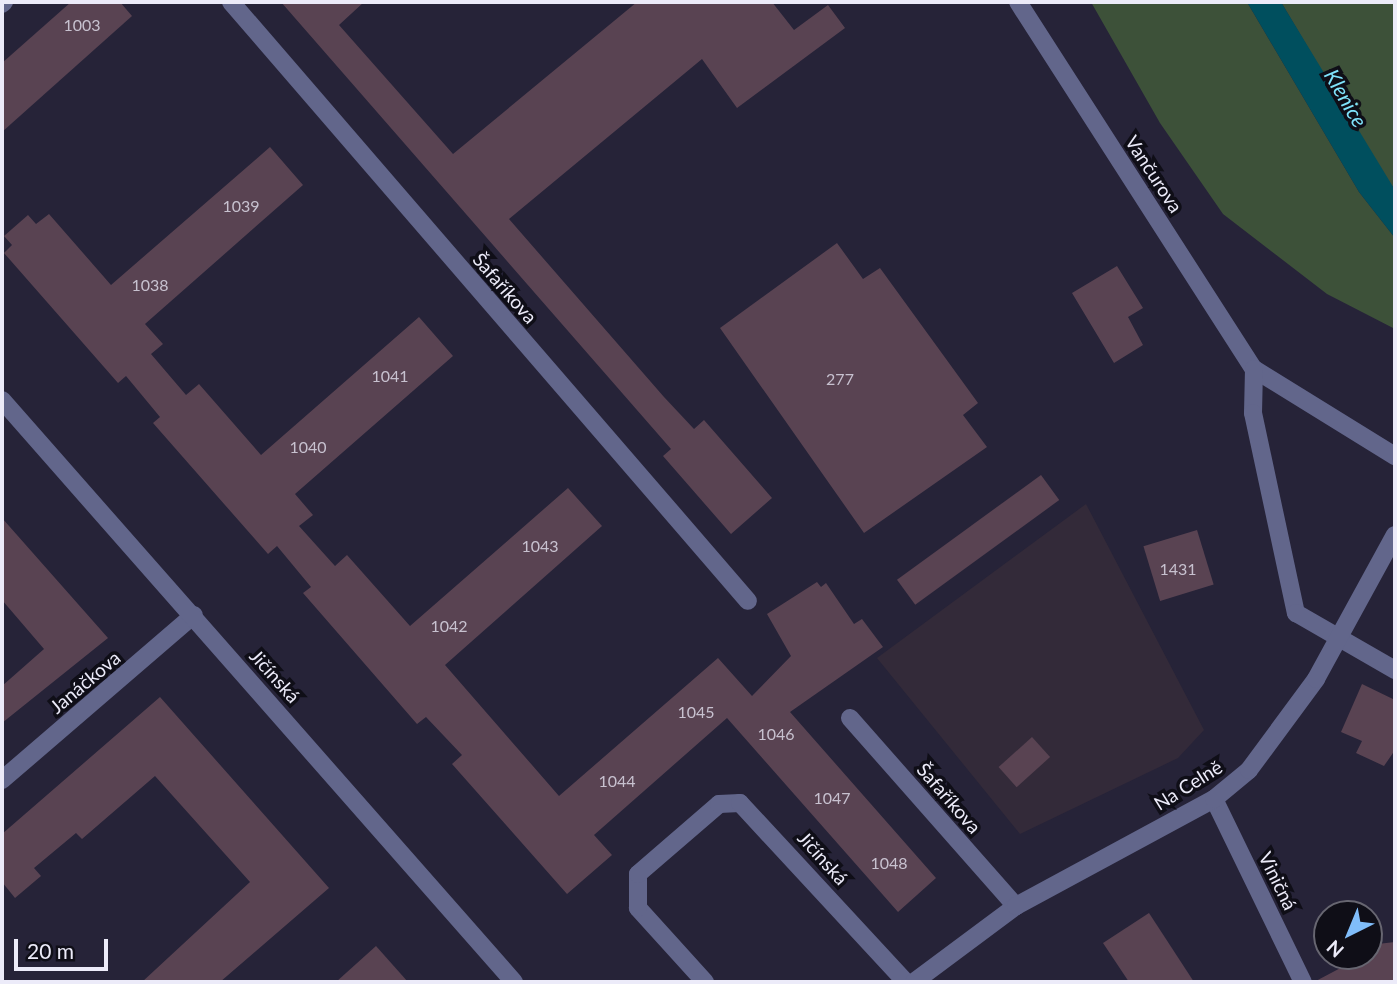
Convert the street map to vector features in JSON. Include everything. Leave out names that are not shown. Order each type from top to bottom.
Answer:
[{"type":"street","name":"Šafaříkova","points":[[231,2],[748,601]]},
{"type":"street","name":"Vančurova","points":[[1018,2],[1254,369],[1395,456]]},
{"type":"street","points":[[1254,369],[1253,413],[1296,613],[1337,642],[1395,670]]},
{"type":"street","name":"Jičínská","points":[[2,400],[194,615],[514,982]]},
{"type":"street","name":"Na Celně","points":[[914,982],[1016,906],[1214,799],[1279,736],[1337,642],[1395,535]]},
{"type":"street","name":"Janáčkova","points":[[2,780],[194,615]]},
{"type":"street","name":"Šafaříkova","points":[[850,718],[1016,906]]},
{"type":"street","name":"Viničná","points":[[1214,799],[1303,982]]},
{"type":"street","name":"Jičínská","points":[[705,982],[638,908],[638,874],[719,804],[740,803],[906,982]]},
{"type":"shaded area","points":[[1091,2],[1247,2],[1359,192],[1395,238],[1395,329],[1327,294],[1223,214],[1160,123]]},
{"type":"shaded area","points":[[1247,2],[1281,2],[1395,190],[1395,238],[1359,192]]},
{"type":"shaded area","points":[[1281,2],[1395,2],[1395,190],[1381,171]]},
{"type":"shaded area","points":[[1086,504],[1204,730],[1178,758],[1020,834],[877,658]]},
{"type":"building","points":[[71,2],[120,2],[132,16],[2,132],[2,63]]},
{"type":"building","points":[[281,2],[364,2],[339,25],[453,154],[637,2],[772,2],[794,30],[828,5],[845,28],[737,108],[702,59],[509,219],[694,429],[704,420],[772,498],[731,534],[663,456],[671,449]]},
{"type":"building","points":[[270,147],[303,185],[145,324],[163,344],[151,354],[186,395],[199,384],[261,455],[419,317],[453,356],[295,494],[313,515],[299,526],[335,566],[347,555],[410,626],[568,488],[602,526],[445,665],[559,796],[718,658],[752,696],[791,656],[767,614],[817,582],[821,587],[826,583],[854,624],[862,619],[883,647],[790,712],[936,878],[898,912],[727,718],[594,835],[612,855],[567,894],[452,764],[462,755],[426,717],[417,724],[303,593],[311,587],[277,546],[268,554],[153,423],[160,417],[126,376],[118,383],[4,253],[12,245],[4,236],[28,215],[36,224],[49,214],[111,285]]},
{"type":"building","points":[[837,243],[863,279],[880,268],[978,403],[963,415],[987,447],[864,533],[720,328]]},
{"type":"building","points":[[1117,266],[1143,308],[1128,317],[1143,345],[1114,363],[1072,293]]},
{"type":"building","points":[[1041,475],[1059,500],[915,605],[897,580]]},
{"type":"building","points":[[2,518],[108,638],[2,723],[2,686],[44,649],[2,600]]},
{"type":"building","points":[[1197,530],[1214,585],[1160,601],[1143,546]]},
{"type":"building","points":[[1362,684],[1395,700],[1395,750],[1384,766],[1356,753],[1362,741],[1341,732]]},
{"type":"building","points":[[160,697],[329,888],[220,982],[142,982],[250,882],[155,776],[82,839],[76,833],[34,868],[41,876],[15,898],[2,882],[2,834]]},
{"type":"building","points":[[1032,737],[1050,757],[1017,787],[999,767]]},
{"type":"building","points":[[1149,913],[1194,982],[1129,982],[1103,943]]},
{"type":"building","points":[[1395,942],[1395,982],[1314,982],[1337,970],[1383,970],[1383,943]]},
{"type":"building","points":[[376,946],[408,982],[336,982]]},
{"type":"water label","name":"Klenice","points":[[1346,98]]}]
